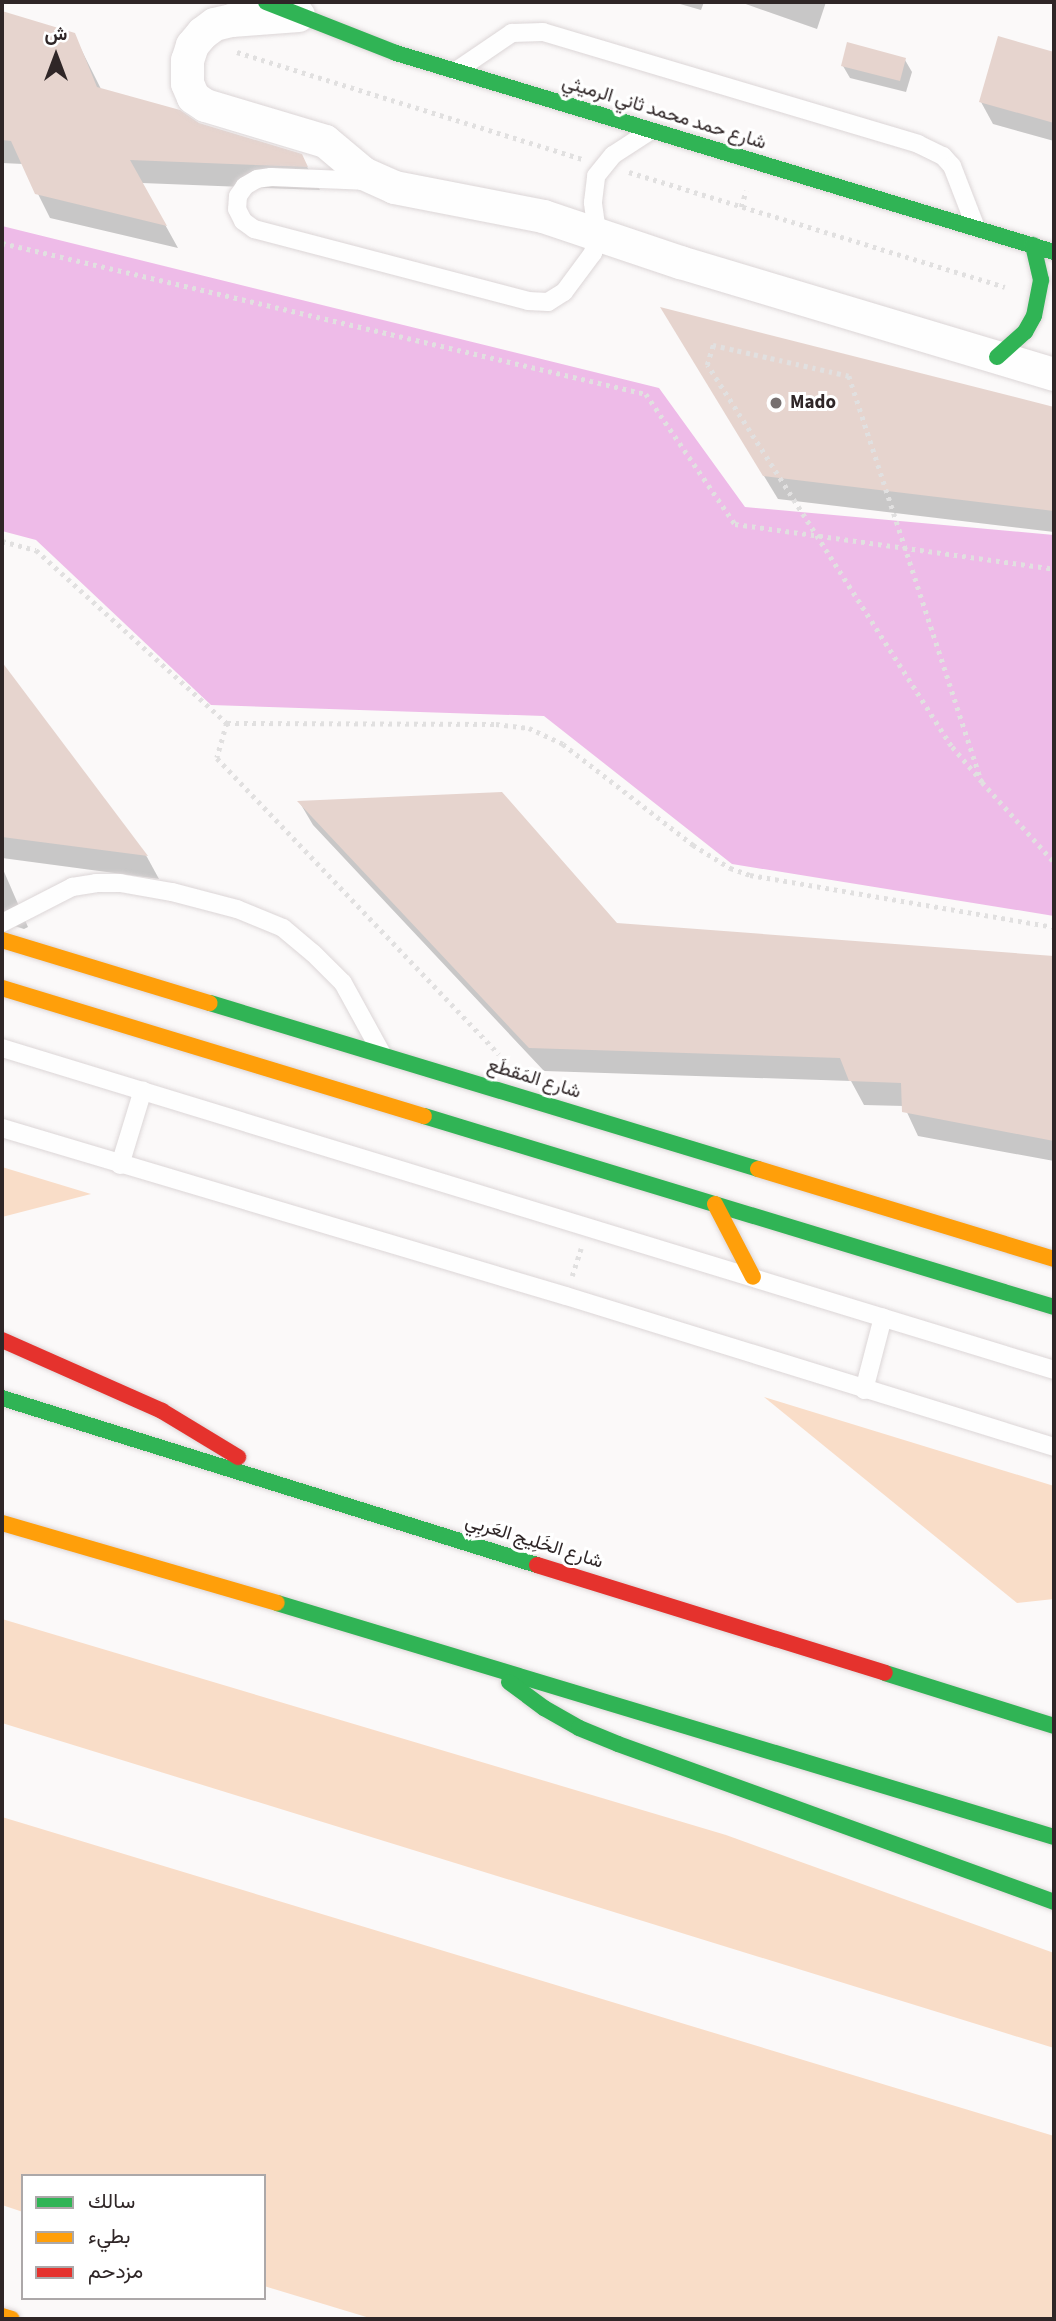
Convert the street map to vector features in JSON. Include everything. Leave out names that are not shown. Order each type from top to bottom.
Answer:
[{"type":"main road","name":"شارع حمد محمد ثاني الرميثي","points":[[267,2],[336,32],[455,71],[1054,251]]},
{"type":"main road","points":[[997,357],[1025,332],[1034,316],[1041,280],[1033,245]]},
{"type":"main road","name":"شارع المَقطَع","points":[[2,940],[383,1055],[708,1160],[1054,1259]]},
{"type":"main road","points":[[2,988],[698,1192],[715,1204],[1054,1307]]},
{"type":"main road","points":[[715,1204],[753,1277]]},
{"type":"main road","points":[[2,1340],[162,1411],[220,1444],[274,1482]]},
{"type":"main road","name":"شارع الخَلِيج العَربِي","points":[[2,1398],[1054,1726]]},
{"type":"main road","points":[[2,1523],[481,1662],[1054,1837]]},
{"type":"main road","points":[[481,1662],[544,1708],[579,1728],[1054,1902]]},
{"type":"main road","points":[[2,2316],[12,2319]]},
{"type":"street","points":[[298,15],[231,20],[208,28],[192,45],[187,60],[189,90],[205,105],[325,141],[377,181],[543,216],[680,262],[1054,374]]},
{"type":"lane","points":[[455,71],[512,33],[543,32],[932,149],[952,166],[976,228]]},
{"type":"lane","points":[[377,181],[271,177],[245,186],[238,196],[237,209],[243,221],[254,229],[538,302],[557,298],[589,261],[597,232],[593,202],[596,176],[613,155],[650,131]]},
{"type":"lane","points":[[2,923],[72,887],[96,883],[120,883],[172,892],[237,909],[283,928],[343,983],[383,1055]]},
{"type":"lane","points":[[2,1048],[1054,1370]]},
{"type":"lane","points":[[120,1165],[143,1090]]},
{"type":"lane","points":[[2,1128],[566,1296],[1054,1447]]},
{"type":"lane","points":[[864,1390],[883,1317]]},
{"type":"path","points":[[2,243],[646,394],[735,524],[1054,569]]},
{"type":"path","points":[[982,782],[849,376],[713,345],[707,365],[951,746],[982,782],[1054,862]]},
{"type":"path","points":[[2,541],[36,550],[227,723],[496,724],[530,728],[563,744],[692,845],[730,868],[750,875],[1054,926]]},
{"type":"path","points":[[227,723],[216,758],[503,1058]]},
{"type":"path","points":[[566,1296],[587,1227]]},
{"type":"shaded area","points":[[2,226],[659,388],[745,507],[1054,535],[1054,916],[732,864],[544,716],[211,705],[36,540],[2,531]]},
{"type":"shaded area","points":[[2,1167],[91,1194],[2,1217]]},
{"type":"shaded area","points":[[764,1397],[1054,1486],[1054,1599],[1017,1603]]},
{"type":"shaded area","points":[[2,1619],[726,1835],[1054,1953],[1054,2048],[2,1723]]},
{"type":"shaded area","points":[[2,1817],[1054,2136],[1054,2319],[373,2319],[266,2287],[266,2174],[21,2174],[21,2211],[2,2205]]},
{"type":"building","points":[[2,11],[75,33],[97,87],[180,110],[199,123],[302,154],[308,167],[130,160],[167,226],[35,194],[11,141],[2,140]]},
{"type":"building","points":[[998,36],[1054,52],[1054,123],[979,102]]},
{"type":"building","points":[[847,42],[906,58],[900,81],[841,66]]},
{"type":"building","points":[[660,307],[1054,407],[1054,511],[763,476]]},
{"type":"building","points":[[2,662],[148,856],[2,837]]},
{"type":"building","points":[[502,792],[617,923],[1054,956],[1054,1141],[902,1112],[901,1083],[849,1081],[840,1058],[529,1048],[297,801]]},
{"type":"traffic: fast","points":[[266,2],[396,53],[1054,252]]},
{"type":"traffic: fast","points":[[997,357],[1025,332],[1034,316],[1041,280],[1033,245]]},
{"type":"traffic: fast","points":[[210,1003],[758,1169]]},
{"type":"traffic: fast","points":[[424,1116],[1054,1307]]},
{"type":"traffic: fast","points":[[2,1398],[537,1565]]},
{"type":"traffic: fast","points":[[277,1603],[1054,1837]]},
{"type":"traffic: fast","points":[[885,1673],[1054,1726]]},
{"type":"traffic: fast","points":[[509,1682],[544,1708],[579,1728],[618,1744],[1054,1902]]},
{"type":"traffic: slow","points":[[2,940],[210,1003]]},
{"type":"traffic: slow","points":[[2,988],[424,1116]]},
{"type":"traffic: slow","points":[[758,1169],[1054,1259]]},
{"type":"traffic: slow","points":[[715,1204],[753,1277]]},
{"type":"traffic: slow","points":[[2,1523],[277,1603]]},
{"type":"traffic: slow","points":[[2,2316],[12,2319]]},
{"type":"traffic: jam","points":[[2,1340],[162,1411],[238,1457]]},
{"type":"traffic: jam","points":[[537,1565],[885,1673]]},
{"type":"place","name":"Mado","points":[[776,403]]}]
